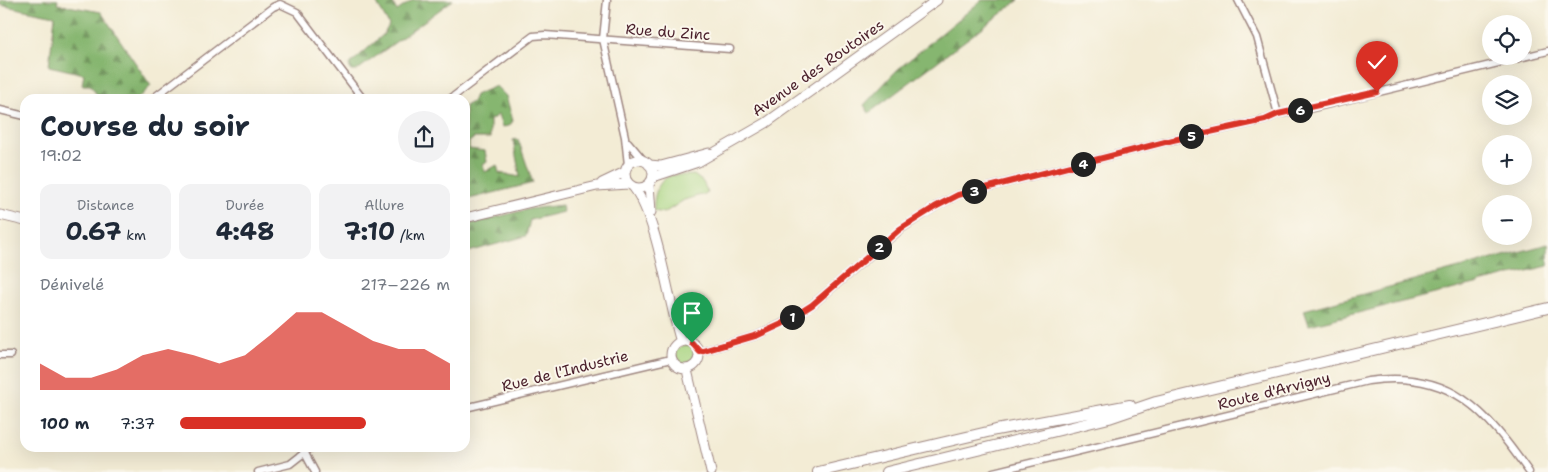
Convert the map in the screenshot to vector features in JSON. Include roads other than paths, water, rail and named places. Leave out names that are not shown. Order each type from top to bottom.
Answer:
[{"type":"main road","points":[[818,472],[996,430],[1156,402],[1548,308]]},
{"type":"main road","points":[[887,472],[1109,418],[1156,402]]},
{"type":"street","points":[[607,0],[603,39],[625,137],[626,168],[631,186],[642,200],[652,230],[681,342]]},
{"type":"street","name":"Avenue des Routoires","points":[[651,180],[698,162],[766,123],[937,0]]},
{"type":"street","points":[[1238,0],[1257,37],[1278,114]]},
{"type":"street","points":[[159,94],[273,7],[280,4],[297,12],[360,94]]},
{"type":"street","name":"Rue du Zinc","points":[[457,94],[533,36],[545,35],[730,49]]},
{"type":"street","points":[[700,352],[758,335],[782,324],[812,305],[900,229],[958,195],[1173,140],[1265,120],[1278,114],[1318,107],[1548,51]]},
{"type":"street","points":[[0,110],[20,115]]},
{"type":"street","points":[[625,137],[631,148],[647,164],[651,180],[648,203],[652,230]]},
{"type":"street","name":"Avenue des Routoires","points":[[647,164],[661,166],[711,153]]},
{"type":"street","points":[[597,186],[635,161],[647,164]]},
{"type":"street","points":[[470,217],[597,186],[631,186],[642,188],[651,180]]},
{"type":"street","points":[[0,215],[20,219]]},
{"type":"street","points":[[681,342],[692,343],[700,352],[696,365],[688,370],[678,368],[671,359],[673,349],[681,342]]},
{"type":"street","points":[[0,355],[10,355]]},
{"type":"street","name":"Rue de l'Industrie","points":[[470,407],[671,359]]},
{"type":"street","points":[[688,370],[711,471]]},
{"type":"street","name":"Route d'Arvigny","points":[[993,472],[1368,381],[1394,379],[1421,382],[1444,389],[1469,402],[1497,427],[1529,472]]},
{"type":"street","points":[[258,472],[290,464],[300,452]]},
{"type":"street","points":[[305,452],[315,472]]}]
